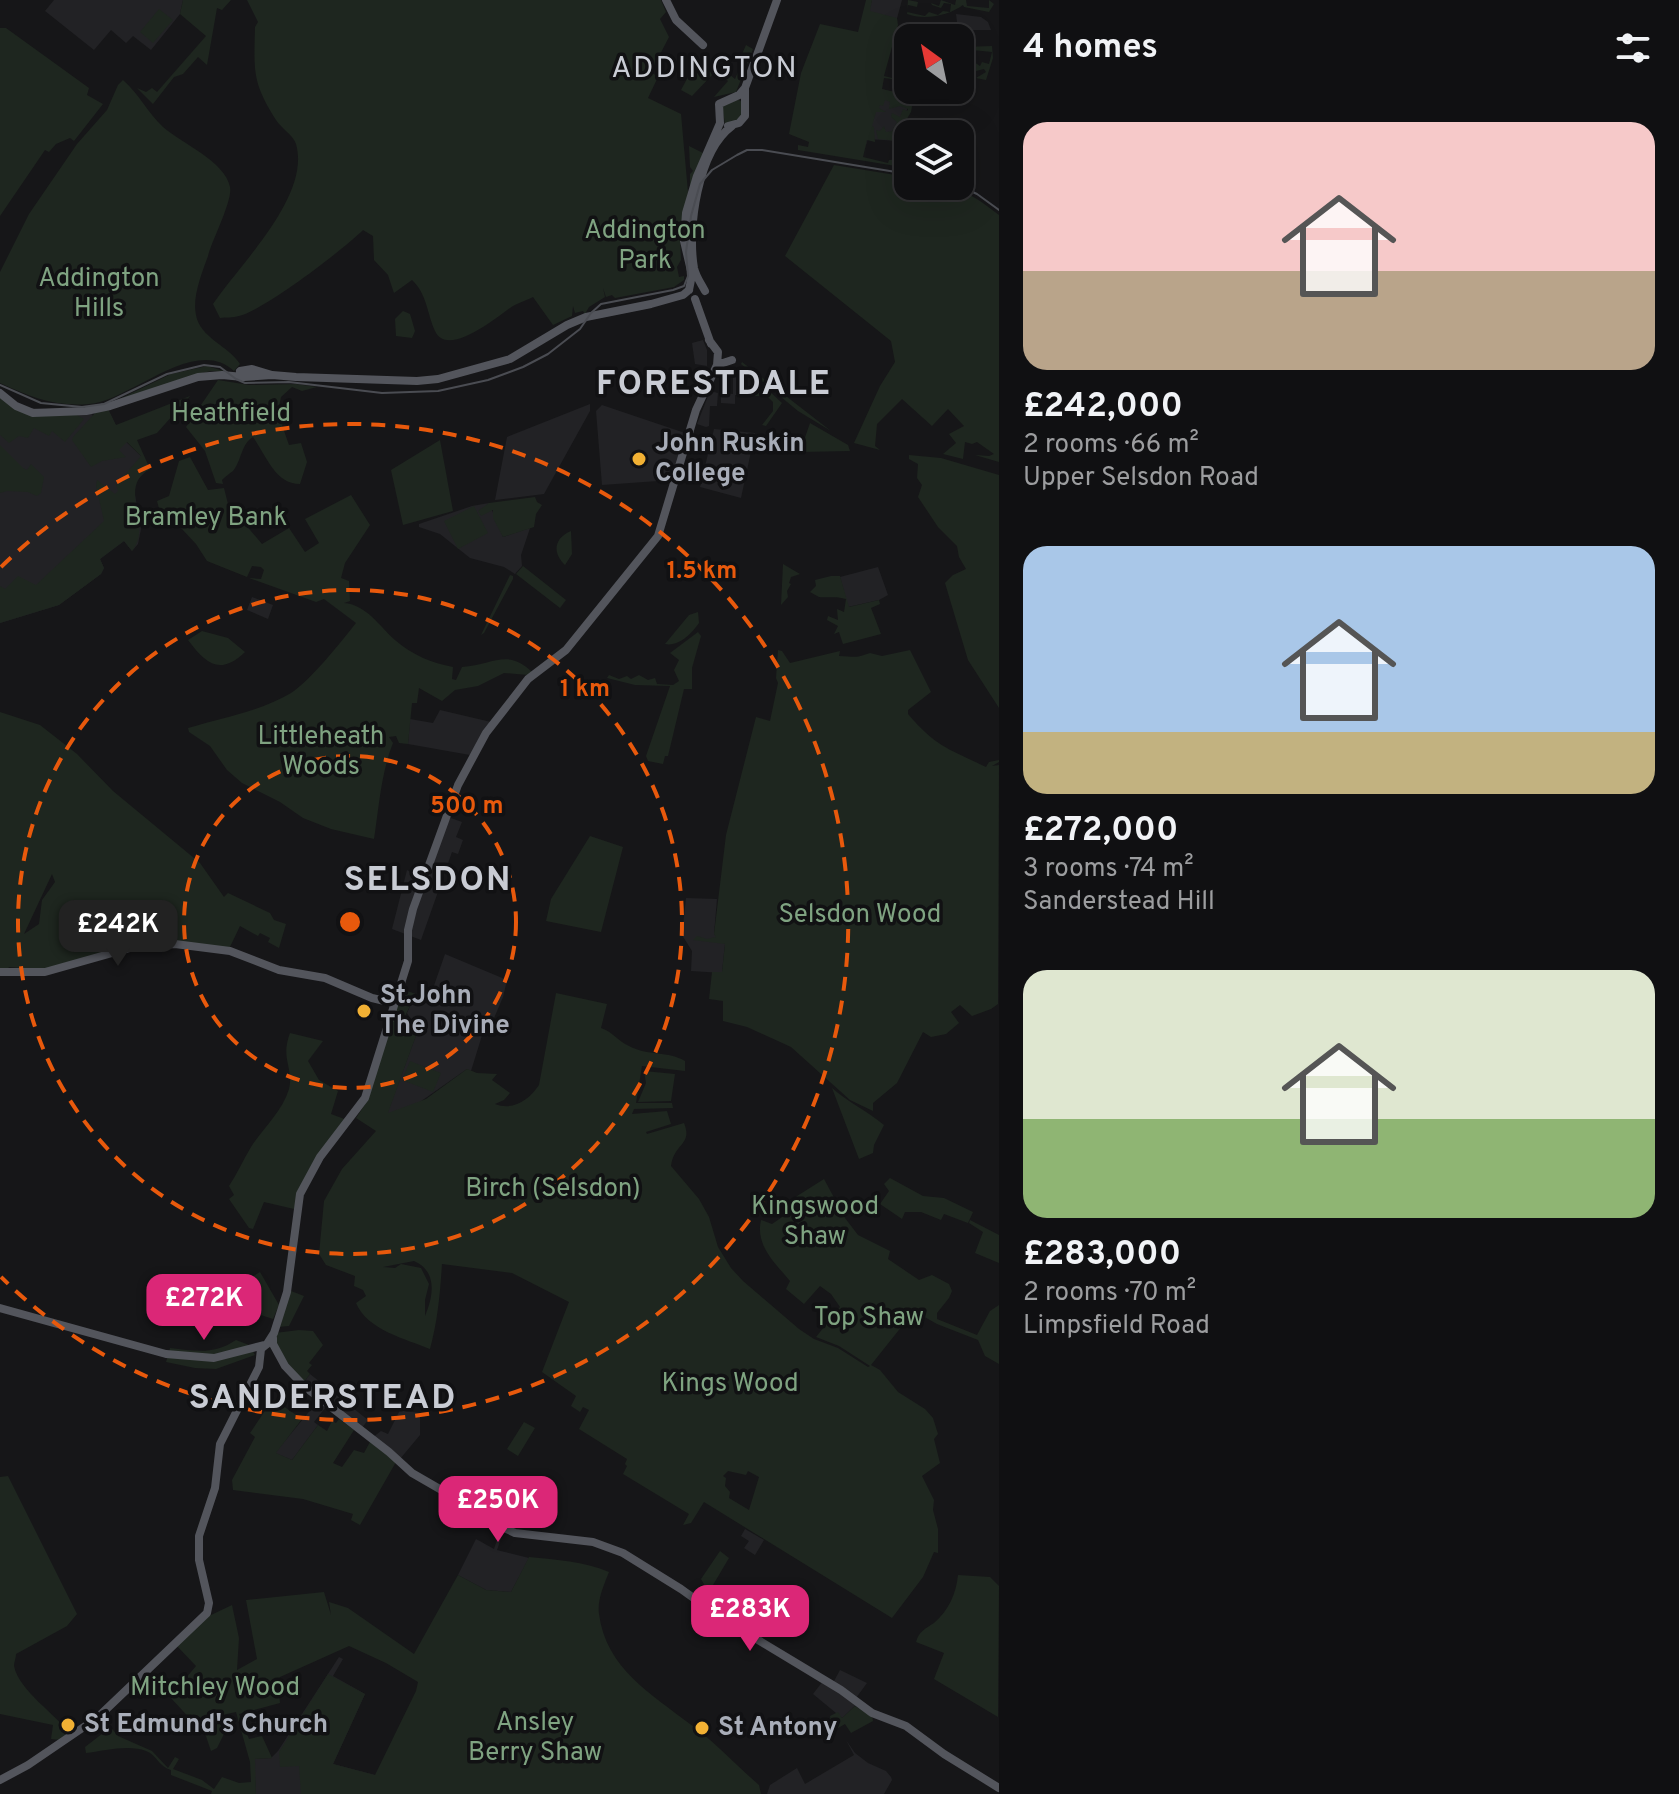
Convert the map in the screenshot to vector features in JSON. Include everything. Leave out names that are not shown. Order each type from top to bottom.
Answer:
[{"type":"main road","points":[[666,0],[678,22],[703,45]]},
{"type":"main road","points":[[695,291],[692,231],[697,198],[706,168],[721,136],[744,118],[745,88],[777,0]]},
{"type":"main road","points":[[259,1367],[273,1355],[274,1333],[287,1292],[300,1194],[320,1157],[363,1105],[408,961],[407,933],[413,909],[458,785],[493,723],[528,679],[566,650],[658,536],[696,410],[716,366],[718,352],[709,340],[695,291],[684,237],[686,213],[694,183],[720,123],[719,104],[745,88]]},
{"type":"main road","points":[[730,98],[744,103]]},
{"type":"main road","points":[[720,123],[732,126]]},
{"type":"main road","points":[[694,183],[706,168]]},
{"type":"main road","points":[[0,393],[16,406],[33,413],[86,411],[110,406],[183,380],[222,375],[427,380],[515,357],[581,319],[695,291]]},
{"type":"main road","points":[[716,366],[732,360]]},
{"type":"main road","points":[[0,972],[45,972],[137,946],[175,944],[230,951],[279,970],[334,980],[372,998],[393,1003]]},
{"type":"main road","points":[[0,1308],[166,1354],[214,1358],[250,1347],[263,1349],[283,1363],[299,1383],[412,1473],[457,1499],[480,1517],[515,1533],[593,1542],[623,1553],[720,1617],[841,1690],[872,1713],[906,1726],[999,1788]]},
{"type":"main road","points":[[0,1780],[38,1759],[97,1718],[208,1609],[208,1595],[199,1560],[199,1536],[215,1488],[220,1444],[259,1367],[263,1349],[274,1333]]},
{"type":"main road","points":[[263,1349],[273,1355]]},
{"type":"shaded area","points":[[54,0],[183,0],[180,14],[151,50],[133,36],[126,43],[111,30],[94,50],[45,11]]},
{"type":"shaded area","points":[[872,0],[902,0],[897,24],[862,35]]},
{"type":"shaded area","points":[[956,14],[981,17],[988,22],[991,30],[974,30],[974,24],[957,24]]},
{"type":"shaded area","points":[[881,89],[894,92],[894,104],[909,104],[904,120],[894,120],[894,141],[868,139],[864,151]]},
{"type":"shaded area","points":[[703,340],[707,350],[707,366],[695,364],[692,343]]},
{"type":"shaded area","points":[[733,375],[743,376],[747,395],[735,395],[735,404],[721,403],[721,393],[733,394]]},
{"type":"shaded area","points":[[710,391],[718,393],[717,406],[710,406],[709,426],[706,427],[697,424]]},
{"type":"shaded area","points":[[0,396],[15,407],[91,412],[93,416],[108,409],[122,438],[141,456],[146,471],[136,481],[134,489],[141,529],[138,544],[132,551],[124,541],[100,559],[104,568],[101,574],[59,605],[0,623]]},
{"type":"shaded area","points":[[590,404],[590,411],[544,494],[495,500],[507,437]]},
{"type":"shaded area","name":"John Ruskin College","points":[[602,405],[685,433],[672,480],[602,485],[596,411]]},
{"type":"shaded area","points":[[714,429],[755,433],[741,498],[700,487]]},
{"type":"shaded area","points":[[489,503],[503,537],[530,528],[521,555],[522,566],[515,574],[504,567],[470,558],[440,534],[419,527],[419,524]]},
{"type":"shaded area","points":[[878,567],[888,595],[848,607],[840,577]]},
{"type":"shaded area","points":[[252,597],[273,605],[268,619],[247,610]]},
{"type":"shaded area","points":[[440,710],[491,722],[470,755],[408,744],[410,719],[433,723]]},
{"type":"shaded area","points":[[448,817],[462,822],[456,837],[463,840],[458,854],[452,852],[421,940],[392,929],[407,870],[425,880]]},
{"type":"shaded area","points":[[686,898],[717,899],[714,934],[725,944],[722,973],[691,971],[692,951],[682,935]]},
{"type":"shaded area","points":[[445,954],[507,980],[503,997],[489,1030],[484,1029],[471,1071],[467,1069],[417,1104],[387,1114],[418,1030],[407,1013],[412,1002],[430,997]]},
{"type":"shaded area","points":[[310,1374],[368,1420],[361,1429],[304,1382]]},
{"type":"shaded area","points":[[317,1402],[325,1408],[314,1422],[318,1425],[292,1460],[275,1453]]},
{"type":"shaded area","points":[[400,1410],[420,1413],[420,1435],[400,1459],[372,1438],[381,1431],[388,1434]]},
{"type":"shaded area","points":[[745,1529],[764,1540],[755,1555],[744,1548],[749,1541],[741,1536]]},
{"type":"shaded area","points":[[500,1531],[503,1532],[497,1550],[529,1558],[511,1592],[486,1590],[458,1575],[476,1539],[494,1549]]},
{"type":"shaded area","points":[[339,1657],[343,1659],[333,1676],[365,1694],[333,1764],[375,1775],[367,1794],[256,1794],[254,1759],[271,1758],[278,1751]]},
{"type":"shaded area","points":[[840,1670],[867,1683],[856,1698],[833,1683]]},
{"type":"shaded area","points":[[823,1681],[857,1704],[842,1718],[813,1694]]},
{"type":"shaded area","points":[[846,1740],[855,1753],[891,1777],[884,1794],[767,1794],[770,1785],[797,1768],[805,1784],[854,1755]]},
{"type":"green space","points":[[183,0],[231,0],[222,10],[217,8],[207,65],[198,57],[183,74],[174,77],[153,104],[137,88],[146,92],[152,88],[157,92],[206,36],[180,14]]},
{"type":"green space","name":"Addington Park","points":[[247,0],[661,0],[666,12],[660,19],[669,37],[651,72],[658,77],[648,98],[681,114],[688,192],[680,238],[681,260],[677,267],[679,277],[684,276],[684,280],[674,287],[615,298],[612,295],[606,297],[603,288],[605,297],[589,307],[585,314],[583,311],[575,313],[573,306],[572,316],[553,325],[533,297],[513,306],[472,333],[450,340],[441,338],[435,331],[424,298],[412,280],[394,293],[388,275],[374,260],[373,236],[363,230],[322,264],[266,303],[239,316],[220,318],[213,304],[255,250],[283,207],[298,164],[296,144],[276,120],[262,96],[254,55],[258,22]]},
{"type":"green space","points":[[866,0],[872,0],[870,11],[897,18],[884,76],[894,79],[884,78],[882,89],[894,92],[894,104],[912,104],[911,112],[906,120],[895,120],[892,113],[900,117],[903,109],[908,109],[900,106],[889,109],[890,102],[885,100],[879,108],[886,112],[876,112],[872,126],[875,142],[867,140],[863,157],[888,163],[894,160],[894,166],[798,150],[798,145],[808,147],[809,142],[789,134],[801,73],[820,24],[858,32]]},
{"type":"green space","points":[[908,0],[918,2],[917,7],[908,5],[907,10]]},
{"type":"green space","points":[[941,0],[955,5],[956,0],[966,0],[967,6],[989,8],[989,0],[994,4],[989,12],[963,5],[951,12],[944,14],[929,17],[907,12],[925,16],[929,12],[938,15],[943,11],[950,12],[951,4],[944,3],[941,8],[931,3],[939,6]]},
{"type":"green space","points":[[159,9],[173,20],[153,43],[140,32]]},
{"type":"green space","points":[[0,28],[6,28],[89,88],[87,95],[103,104],[74,141],[70,138],[56,144],[49,152],[45,150],[0,216]]},
{"type":"green space","points":[[746,45],[753,49],[736,92],[714,97],[728,81],[720,73],[723,69],[735,79],[745,56],[742,54]]},
{"type":"green space","points":[[992,46],[993,58],[986,80],[976,78],[986,72],[984,69],[976,71],[974,62],[980,66],[982,62],[989,64],[992,52],[974,50],[974,47]]},
{"type":"green space","points":[[696,62],[713,74],[692,96],[681,90]]},
{"type":"green space","name":"Addington Hills","points":[[123,80],[163,127],[220,169],[230,187],[196,293],[195,308],[203,330],[240,364],[234,371],[218,362],[201,360],[182,364],[105,400],[89,404],[77,405],[33,397],[0,383],[0,272],[29,214],[77,144],[107,110]]},
{"type":"green space","points":[[737,99],[742,102],[743,118],[725,124],[722,105]]},
{"type":"green space","points":[[884,126],[886,132],[894,127],[894,141],[878,139],[876,130],[880,131]]},
{"type":"green space","points":[[689,146],[703,153],[690,188],[690,174],[693,171]]},
{"type":"green space","points":[[834,165],[894,175],[894,200],[974,200],[974,197],[999,215],[999,462],[975,455],[994,454],[977,442],[965,442],[963,459],[943,454],[956,443],[949,434],[964,426],[948,409],[932,426],[902,399],[877,424],[875,446],[880,450],[854,443],[880,386],[895,362],[891,341],[785,256]]},
{"type":"green space","points":[[403,311],[410,314],[415,331],[412,338],[396,336],[395,319]]},
{"type":"green space","points":[[742,362],[831,431],[798,411]]},
{"type":"green space","points":[[207,366],[227,372],[198,374],[109,404],[171,374]]},
{"type":"green space","name":"Heathfield","points":[[218,380],[249,385],[317,387],[302,391],[292,387],[281,397],[279,407],[289,419],[287,424],[282,425],[289,445],[301,443],[307,462],[300,484],[291,483],[278,474],[253,437],[246,444],[233,471],[222,480],[223,484],[216,483],[205,451],[186,427]]},
{"type":"green space","points":[[766,388],[782,403],[766,426],[762,425],[773,411],[773,402],[767,396],[751,396],[754,391]]},
{"type":"green space","points":[[0,395],[18,409],[72,412],[84,419],[65,442],[52,431],[49,436],[34,428],[28,438],[19,436],[9,443],[0,435]]},
{"type":"green space","points":[[190,396],[157,433],[137,440],[150,469],[140,477],[136,486],[139,530],[138,541],[132,551],[124,541],[100,559],[104,568],[101,574],[59,605],[0,623],[0,586],[5,589],[18,576],[36,585],[104,521],[97,480],[115,494],[118,491],[116,485],[141,456],[127,442],[119,450],[126,457],[102,461],[91,467],[72,440],[73,437],[95,413],[108,409],[116,425]]},
{"type":"green space","points":[[810,423],[848,445],[850,451],[800,452]]},
{"type":"green space","points":[[440,440],[453,511],[403,525],[391,470]]},
{"type":"green space","points":[[0,445],[23,468],[27,470],[31,464],[44,477],[41,493],[37,496],[28,492],[0,493]]},
{"type":"green space","points":[[909,455],[941,458],[999,475],[999,708],[968,660],[945,583],[966,569],[957,546],[938,527],[918,497],[922,485],[917,478],[918,464],[909,459]]},
{"type":"green space","name":"Littleheath Woods","points":[[190,457],[208,490],[224,488],[228,504],[262,544],[289,528],[305,552],[319,543],[305,519],[351,495],[370,525],[345,563],[341,578],[349,581],[350,601],[344,603],[366,612],[408,650],[430,661],[453,667],[452,679],[456,680],[462,667],[507,659],[532,672],[528,675],[504,673],[478,686],[455,690],[442,701],[419,688],[417,703],[412,703],[408,744],[399,743],[396,736],[389,737],[393,743],[383,778],[374,839],[331,829],[303,818],[280,802],[242,783],[227,770],[210,746],[189,732],[188,728],[254,709],[291,693],[316,671],[356,623],[324,599],[316,602],[249,578],[261,579],[264,570],[261,567],[252,566],[247,577],[207,561],[196,544],[166,512],[160,512],[157,501],[169,496],[179,461]]},
{"type":"green space","points":[[535,497],[542,505],[536,514],[534,527],[503,537],[493,518],[493,510],[481,516],[478,511],[489,503]]},
{"type":"green space","points":[[474,506],[488,533],[458,549],[444,521]]},
{"type":"green space","points":[[571,531],[572,554],[565,565],[558,556],[557,546],[561,538]]},
{"type":"green space","points":[[783,564],[800,574],[791,577],[788,597],[781,605]]},
{"type":"green space","points":[[523,566],[566,600],[560,608],[516,574]]},
{"type":"green space","points":[[510,575],[513,579],[481,635]]},
{"type":"green space","points":[[840,576],[849,607],[879,600],[880,604],[871,608],[881,634],[843,644],[839,632],[834,634],[838,626],[827,620],[828,616],[838,620],[837,609],[844,612],[846,599],[819,597],[810,592],[816,586],[815,580]]},
{"type":"green space","points":[[698,612],[699,623],[689,635],[675,643],[665,644],[689,615]]},
{"type":"green space","points":[[202,631],[228,638],[245,652],[228,664],[207,661],[188,640]]},
{"type":"green space","points":[[698,632],[701,636],[692,668],[692,689],[684,689],[668,756],[665,756],[663,764],[648,761],[646,756],[670,686],[635,685],[607,678],[609,675],[631,679],[639,675],[648,680],[655,678],[657,684],[673,685],[679,681],[674,670],[679,660],[670,653]]},
{"type":"green space","name":"Selsdon Wood","points":[[778,650],[790,663],[840,651],[839,656],[853,657],[870,653],[882,656],[910,650],[931,692],[908,710],[908,714],[935,741],[952,751],[986,767],[989,762],[999,760],[992,766],[999,765],[998,1004],[972,1016],[960,1005],[951,1012],[959,1023],[946,1034],[931,1037],[923,1032],[897,1083],[873,1103],[873,1111],[850,1100],[791,1047],[747,1027],[723,1021],[723,1001],[709,999],[712,972],[722,972],[725,944],[693,940],[697,936],[707,939],[716,937],[726,835],[756,717],[770,721],[778,683]]},
{"type":"green space","points":[[0,712],[40,725],[77,754],[113,791],[200,863],[224,897],[228,893],[286,924],[279,948],[268,942],[270,938],[260,933],[258,936],[240,926],[229,949],[171,942],[45,970],[9,967],[0,970]],"holes":[[[52,874],[55,882],[42,900],[39,924],[24,934]]]},
{"type":"green space","points":[[590,836],[623,847],[601,932],[546,921],[551,899]]},
{"type":"green space","points":[[401,989],[422,996],[431,993],[430,997],[412,1002],[405,1016],[417,1033],[388,1113],[426,1099],[467,1069],[497,1074],[492,1080],[510,1093],[495,1104],[508,1106],[520,1103],[539,1085],[556,993],[607,1004],[601,1028],[636,1049],[685,1061],[685,1071],[642,1066],[636,1103],[672,1103],[673,1108],[634,1109],[632,1114],[667,1111],[671,1124],[647,1134],[684,1123],[685,1140],[671,1166],[699,1199],[709,1217],[718,1247],[731,1268],[799,1329],[870,1366],[839,1346],[816,1337],[840,1307],[831,1294],[820,1286],[804,1304],[786,1289],[790,1281],[768,1253],[761,1238],[761,1220],[772,1224],[791,1211],[786,1203],[824,1179],[858,1235],[890,1251],[888,1259],[919,1280],[932,1275],[949,1284],[952,1291],[937,1313],[937,1319],[977,1335],[990,1311],[999,1305],[999,1364],[985,1356],[978,1340],[914,1311],[871,1365],[880,1370],[898,1392],[925,1409],[933,1418],[938,1434],[934,1439],[940,1463],[922,1476],[934,1500],[938,1553],[934,1552],[923,1577],[892,1618],[704,1502],[691,1523],[683,1525],[689,1514],[623,1474],[627,1459],[579,1429],[589,1410],[583,1407],[580,1412],[571,1406],[576,1396],[542,1372],[569,1302],[512,1273],[442,1264],[430,1349],[388,1332],[369,1320],[356,1303],[366,1296],[363,1290],[354,1286],[355,1276],[326,1265],[319,1254],[324,1201],[342,1169],[376,1131],[356,1118],[368,1100]],"holes":[[[414,1261],[427,1271],[432,1284],[425,1316],[429,1284],[421,1268],[401,1264],[395,1268],[383,1267]],[[728,1471],[746,1475],[748,1471],[759,1477],[749,1510],[729,1498],[730,1492],[723,1476]]]},
{"type":"green space","points":[[290,1033],[323,1041],[308,1061],[319,1080],[338,1091],[331,1114],[347,1120],[309,1169],[294,1209],[264,1202],[253,1229],[249,1228],[229,1199],[234,1195],[229,1186],[251,1147],[286,1097],[290,1082],[286,1050]]},
{"type":"green space","points":[[410,1061],[441,1073],[433,1092],[402,1080]]},
{"type":"green space","points":[[644,1071],[675,1074],[671,1101],[638,1102],[646,1083]]},
{"type":"green space","points":[[832,1088],[884,1125],[873,1153],[859,1159]]},
{"type":"green space","points":[[890,1178],[923,1196],[944,1198],[973,1212],[968,1223],[944,1214],[941,1220],[921,1212],[905,1212],[902,1219],[880,1204],[889,1191],[884,1184]]},
{"type":"green space","points":[[970,1220],[999,1235],[999,1263],[975,1253],[983,1232],[969,1223]]},
{"type":"green space","points":[[260,1272],[279,1305],[273,1319],[249,1311],[249,1279]]},
{"type":"green space","points":[[291,1291],[304,1296],[289,1326],[278,1327]]},
{"type":"green space","points":[[313,1331],[323,1345],[309,1363],[312,1365],[307,1371],[310,1374],[304,1382],[284,1360],[275,1340],[275,1333]]},
{"type":"green space","points":[[236,1340],[249,1345],[255,1355],[216,1369],[166,1362],[170,1348],[212,1350]]},
{"type":"green space","points":[[273,1399],[302,1419],[276,1453],[292,1460],[318,1425],[327,1431],[332,1421],[336,1423],[339,1419],[354,1430],[333,1463],[342,1467],[354,1450],[364,1453],[370,1442],[396,1462],[360,1525],[351,1520],[353,1514],[303,1499],[233,1490],[232,1480],[255,1437],[250,1433]]},
{"type":"green space","points":[[524,1422],[535,1428],[518,1456],[507,1449]]},
{"type":"green space","points":[[8,1476],[77,1614],[67,1626],[16,1654],[14,1664],[17,1675],[30,1693],[70,1734],[61,1740],[51,1739],[53,1725],[0,1714],[0,1477]]},
{"type":"green space","points":[[720,1551],[729,1558],[713,1585],[705,1586],[701,1579]]},
{"type":"green space","points":[[529,1557],[580,1563],[609,1572],[600,1598],[599,1614],[603,1633],[621,1665],[632,1678],[699,1731],[759,1785],[761,1794],[301,1794],[299,1766],[280,1767],[279,1752],[328,1674],[365,1694],[333,1764],[375,1775],[416,1691],[418,1682],[349,1646],[280,1677],[280,1703],[239,1714],[249,1739],[262,1736],[272,1758],[255,1759],[256,1794],[211,1794],[212,1791],[171,1775],[171,1770],[164,1766],[150,1753],[139,1749],[86,1753],[85,1747],[107,1730],[100,1720],[103,1718],[118,1736],[152,1751],[168,1768],[175,1757],[179,1759],[173,1769],[202,1780],[214,1789],[222,1777],[239,1783],[251,1782],[250,1762],[236,1712],[217,1716],[224,1734],[217,1748],[211,1751],[206,1736],[170,1697],[196,1666],[176,1645],[209,1616],[232,1605],[239,1638],[237,1670],[257,1659],[246,1600],[324,1592],[331,1615],[329,1602],[348,1608],[414,1654],[458,1575],[486,1590],[511,1592]]},
{"type":"green space","points":[[958,1575],[990,1577],[999,1586],[998,1717],[934,1679],[944,1653],[916,1642],[948,1607]]},
{"type":"green space","points":[[855,1706],[872,1716],[873,1721],[851,1733],[845,1724],[833,1731],[830,1716],[838,1712],[842,1718]]},
{"type":"tram line","points":[[0,385],[41,403],[82,407],[104,404],[167,374],[204,365],[220,367],[245,383],[289,382],[382,393],[438,391],[488,380],[548,354],[580,329],[601,304],[684,286],[688,276],[686,252],[691,216],[700,184],[712,170],[737,155],[747,150],[762,150],[894,172]]},
{"type":"tram line","points":[[974,193],[999,210]]},
{"type":"place","name":"John Ruskin College","points":[[639,459]]},
{"type":"place","name":"St.John The Divine","points":[[364,1011]]},
{"type":"place","name":"St Edmund's Church","points":[[68,1725]]},
{"type":"place","name":"St Antony","points":[[702,1728]]},
{"type":"district","name":"ADDINGTON","points":[[705,69]]},
{"type":"district","name":"FORESTDALE","points":[[714,385]]},
{"type":"district","name":"SELSDON","points":[[428,881]]},
{"type":"district","name":"SANDERSTEAD","points":[[323,1399]]},
{"type":"park label","name":"Bramley Bank","points":[[206,518]]},
{"type":"park label","name":"Birch (Selsdon)","points":[[553,1189]]},
{"type":"park label","name":"Kingswood Shaw","points":[[815,1222]]},
{"type":"park label","name":"Top Shaw","points":[[869,1318]]},
{"type":"park label","name":"Kings Wood","points":[[730,1384]]},
{"type":"park label","name":"Mitchley Wood","points":[[215,1688]]},
{"type":"park label","name":"Ansley Berry Shaw","points":[[535,1738]]}]
